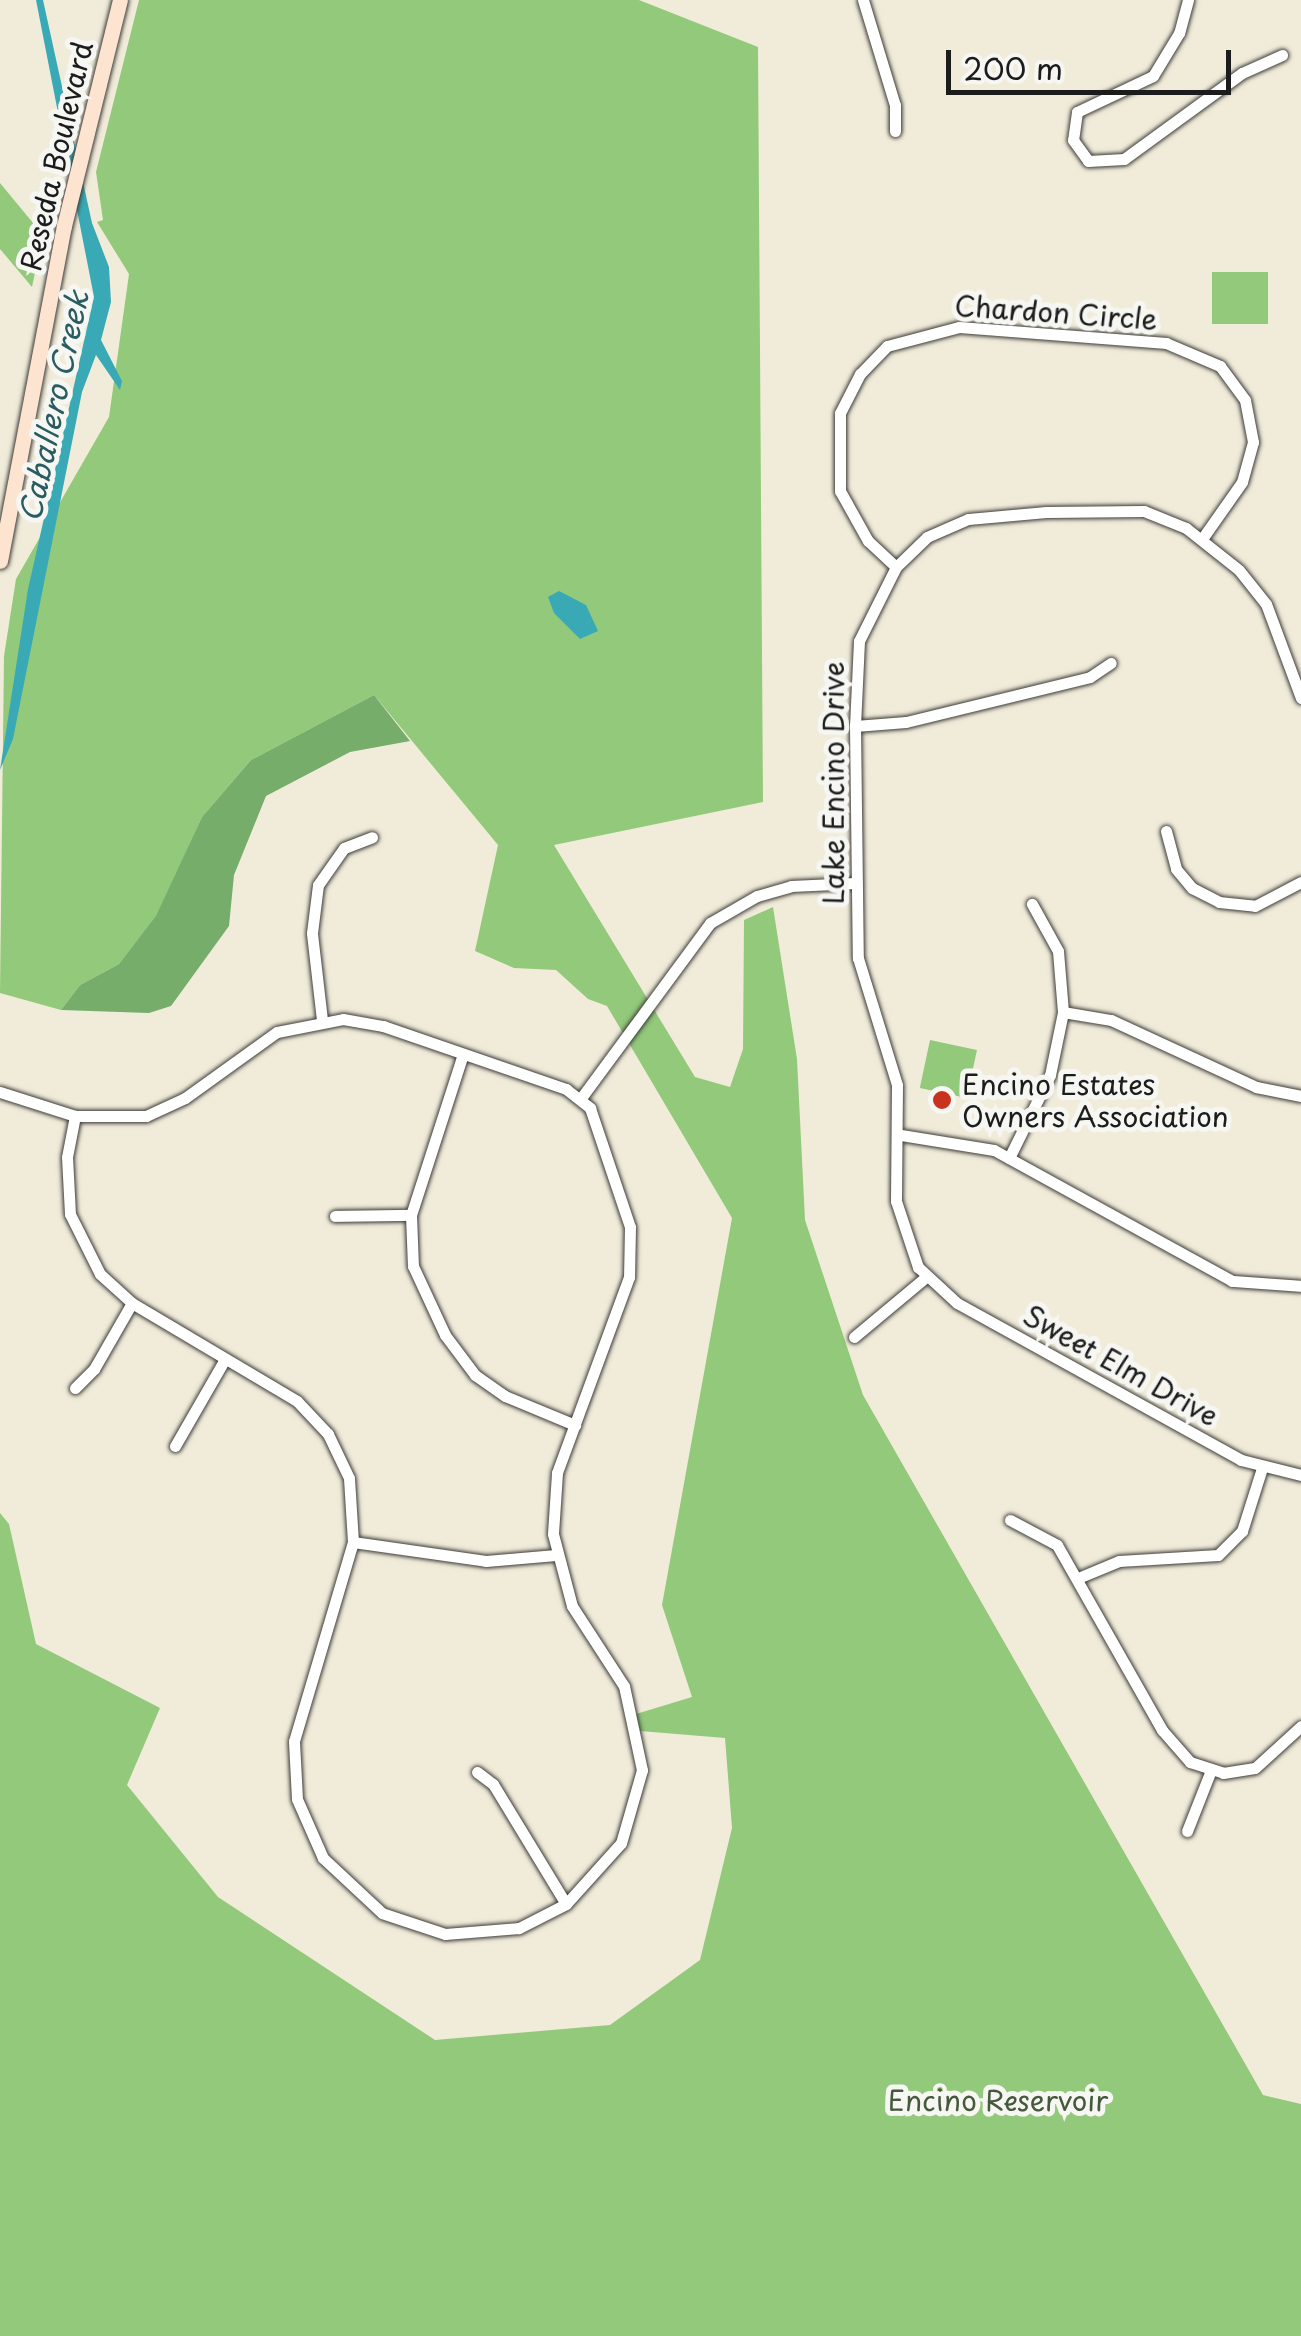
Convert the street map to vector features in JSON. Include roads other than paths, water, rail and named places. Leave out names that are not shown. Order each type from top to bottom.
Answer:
[{"type":"main road","name":"Reseda Boulevard","points":[[0,561],[76,172],[120,0]]},
{"type":"street","points":[[863,0],[895,105],[895,131]]},
{"type":"street","points":[[1188,0],[1179,33],[1153,76],[1077,112],[1073,140],[1088,161],[1124,159],[1242,72],[1282,54]]},
{"type":"street","name":"Chardon Circle","points":[[896,567],[868,541],[840,491],[840,414],[860,374],[887,346],[959,327],[1166,343],[1220,366],[1245,400],[1253,442],[1242,482],[1202,540]]},
{"type":"street","name":"Lake Encino Drive","points":[[926,1277],[910,1251],[896,1201],[900,1134],[892,1067],[863,985],[856,883],[860,641],[896,567],[927,538],[968,519],[1046,512],[1144,511],[1202,540],[1266,604],[1301,697]]},
{"type":"street","points":[[856,726],[920,719],[1090,677],[1111,663]]},
{"type":"street","points":[[1166,831],[1176,869],[1192,888],[1220,902],[1255,906],[1301,882]]},
{"type":"street","points":[[322,1020],[312,933],[318,886],[344,848],[372,837]]},
{"type":"street","points":[[581,1098],[699,934],[724,914],[791,886],[856,883]]},
{"type":"street","points":[[1009,1158],[1050,1075],[1062,1012],[1058,952],[1032,904]]},
{"type":"street","points":[[1062,1012],[1111,1020],[1256,1088],[1301,1096]]},
{"type":"street","points":[[0,1092],[74,1116],[124,1120],[166,1109],[262,1040],[322,1020],[364,1020],[581,1098],[598,1120],[624,1202],[631,1251],[622,1306],[554,1488],[556,1555],[572,1606],[624,1686],[642,1770],[621,1843],[566,1904],[494,1934],[423,1930],[358,1897],[312,1839],[297,1798],[294,1740],[353,1542],[349,1478],[328,1434],[297,1401],[132,1304],[89,1258],[70,1214],[67,1156],[74,1116]]},
{"type":"street","points":[[464,1054],[411,1215],[413,1266],[458,1356],[505,1396],[575,1425]]},
{"type":"street","points":[[900,1134],[958,1139],[1009,1158],[1232,1282],[1301,1286]]},
{"type":"street","points":[[335,1216],[411,1215]]},
{"type":"street","points":[[854,1337],[926,1277]]},
{"type":"street","name":"Sweet Elm Drive","points":[[926,1277],[958,1304],[1262,1468],[1301,1475]]},
{"type":"street","points":[[75,1388],[94,1369],[132,1304]]},
{"type":"street","points":[[175,1446],[225,1359]]},
{"type":"street","points":[[1078,1578],[1118,1561],[1218,1555],[1242,1531],[1262,1468]]},
{"type":"street","points":[[1010,1520],[1057,1546],[1162,1730],[1190,1762],[1211,1770],[1254,1768],[1301,1726]]},
{"type":"street","points":[[353,1542],[486,1562],[556,1555]]},
{"type":"street","points":[[1187,1831],[1211,1770]]},
{"type":"street","points":[[477,1772],[492,1784],[566,1904]]},
{"type":"water","points":[[36,0],[43,0],[92,223],[109,267],[111,302],[101,340],[122,381],[120,390],[96,355],[82,392],[13,739],[0,770],[28,589],[94,297]]},
{"type":"water","points":[[559,591],[586,605],[598,631],[580,639],[554,613],[548,597]]},
{"type":"place","name":"Encino Estates Owners Association","points":[[942,1100]]},
{"type":"water label","name":"Caballero Creek","points":[[53,406]]},
{"type":"park label","name":"Encino Reservoir","points":[[998,2100]]}]
